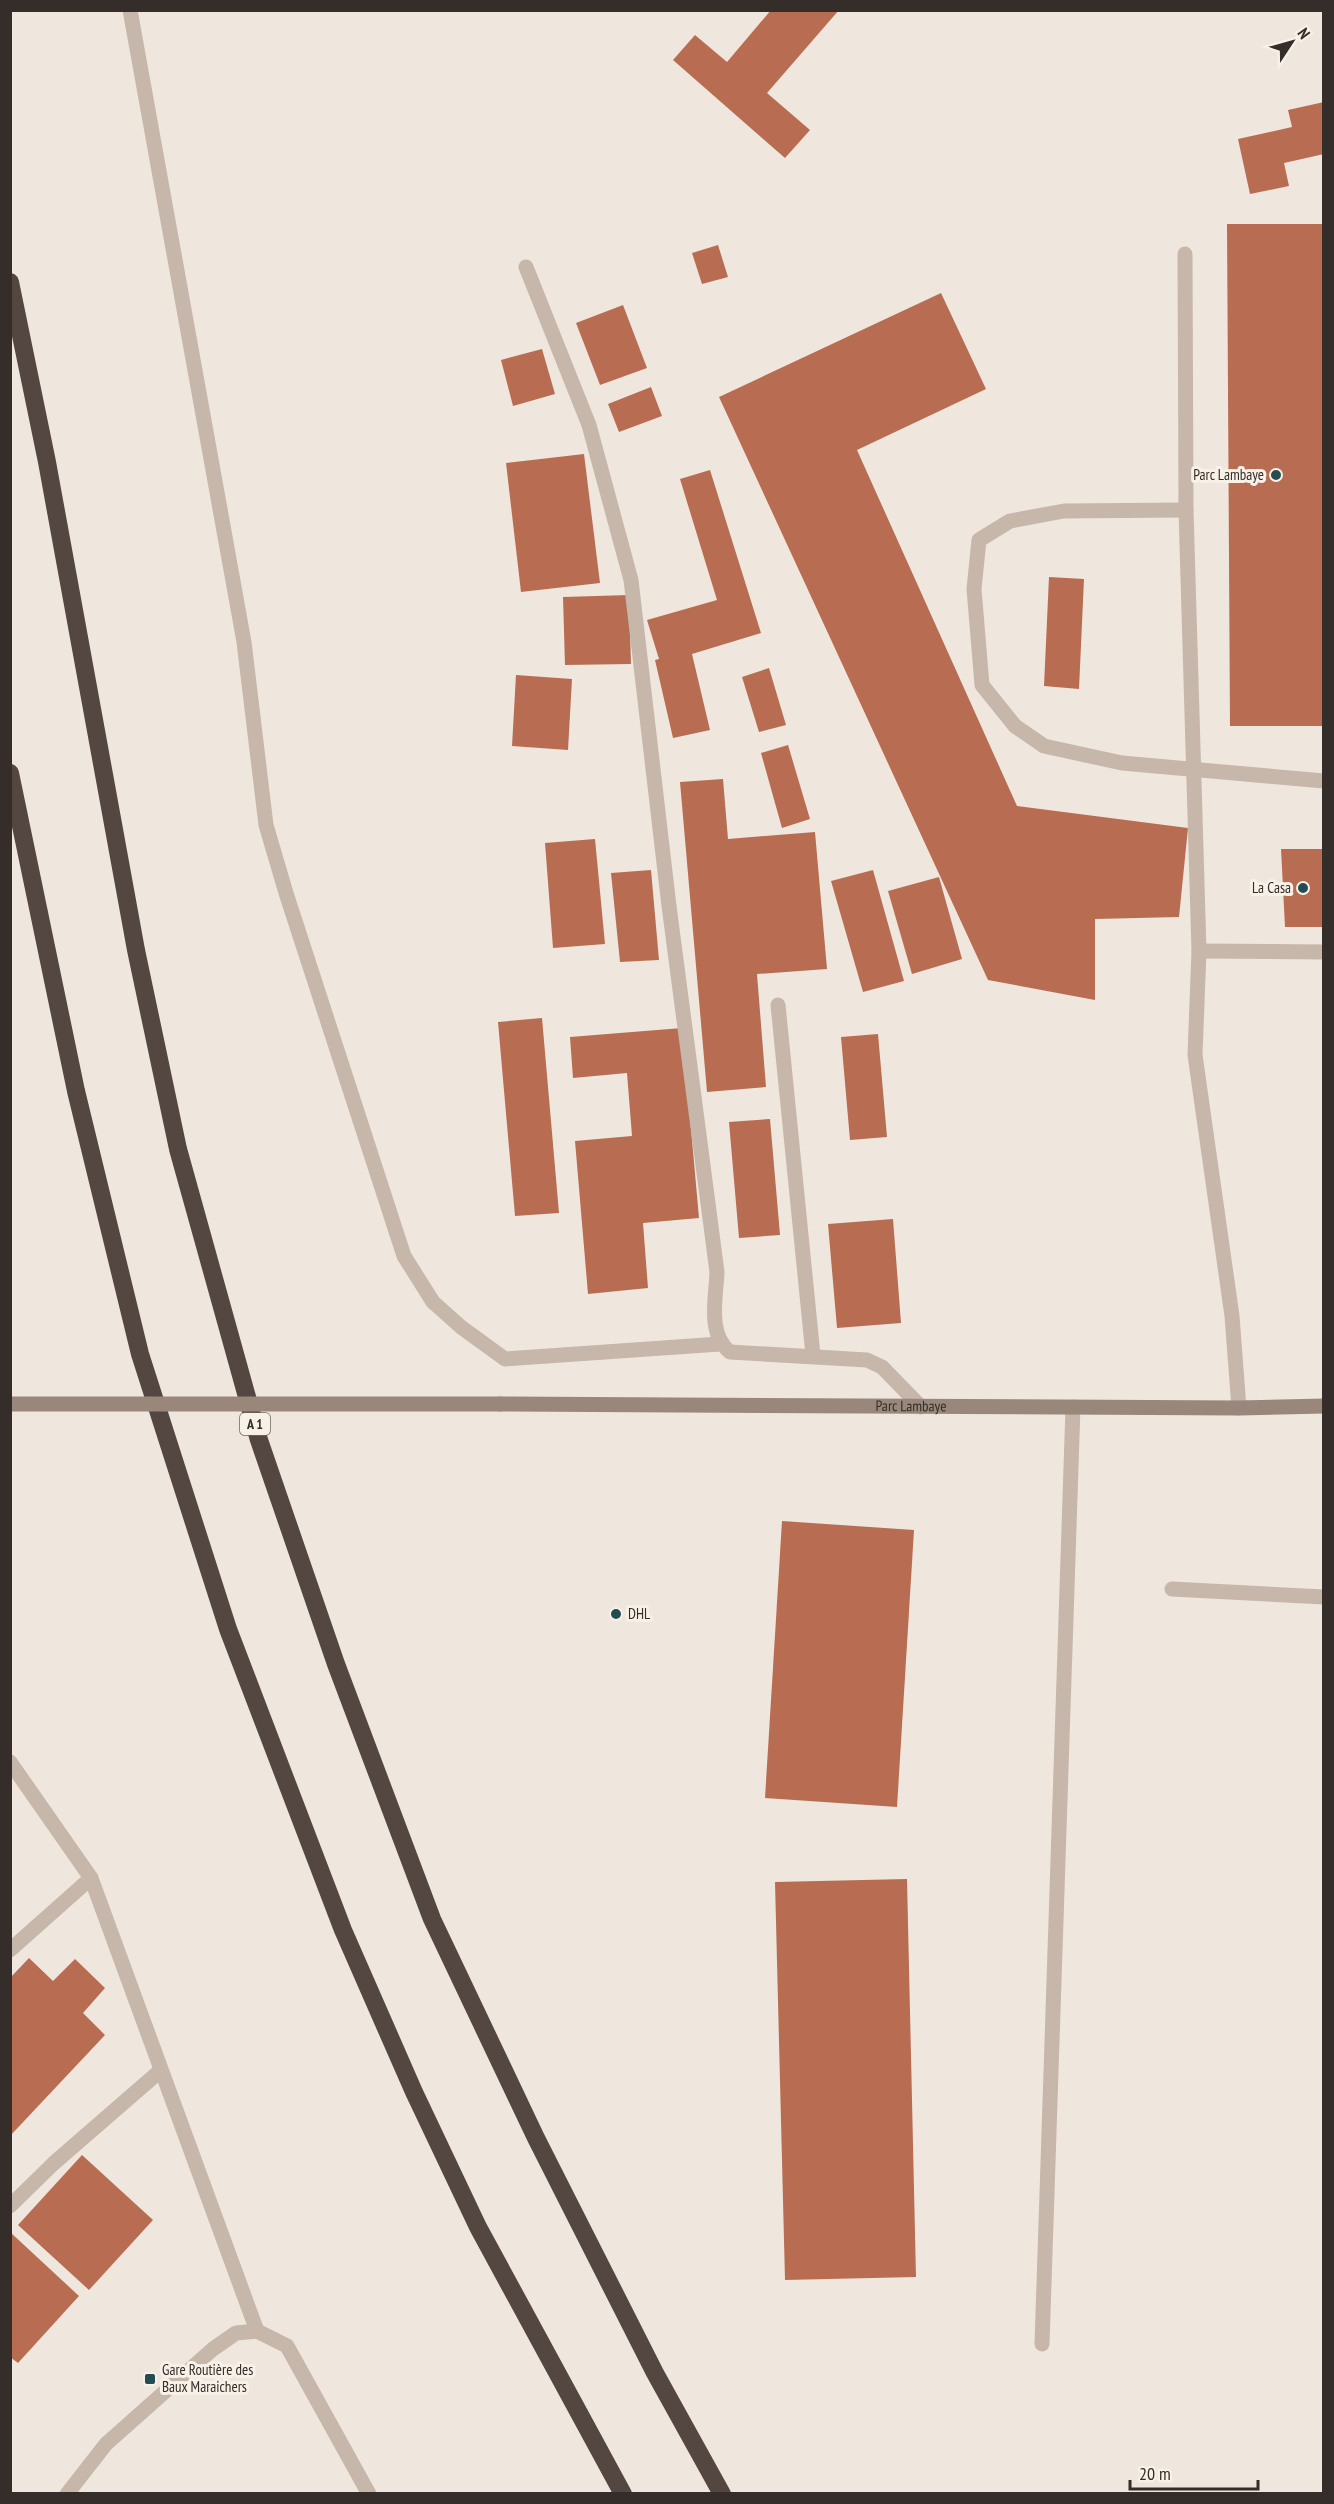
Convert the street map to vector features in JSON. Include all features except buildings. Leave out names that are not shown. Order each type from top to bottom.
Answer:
[{"type":"highway","name":"A 1","points":[[10,282],[47,462],[134,939],[178,1149],[259,1440],[336,1664],[432,1918],[547,2160],[655,2373],[722,2493]]},
{"type":"highway","points":[[10,773],[76,1091],[140,1354],[228,1629],[343,1930],[414,2092],[478,2227],[623,2493]]},
{"type":"street","name":"Parc Lambaye","points":[[10,1404],[1239,1408],[1323,1406]]},
{"type":"lane","points":[[130,10],[244,642],[266,825],[404,1256],[433,1302],[460,1327],[505,1359],[720,1344]]},
{"type":"lane","points":[[1185,254],[1186,510],[1199,951],[1195,1054],[1229,1294],[1239,1408]]},
{"type":"lane","points":[[526,267],[589,425],[631,580],[669,906],[717,1272],[716,1333],[720,1344],[730,1352],[813,1355],[867,1360],[882,1367],[921,1407]]},
{"type":"lane","points":[[1186,510],[1064,512],[1010,520],[979,540],[974,589],[982,685],[1015,726],[1044,746],[1122,763],[1323,781]]},
{"type":"lane","points":[[1199,951],[1323,952]]},
{"type":"lane","points":[[778,1005],[813,1355]]},
{"type":"lane","points":[[1042,2344],[1073,1407]]},
{"type":"lane","points":[[1172,1589],[1323,1597]]},
{"type":"lane","points":[[10,1762],[91,1878],[257,2331]]},
{"type":"lane","points":[[10,1950],[91,1878]]},
{"type":"lane","points":[[10,2205],[54,2163],[160,2071]]},
{"type":"lane","points":[[67,2493],[106,2444],[213,2349],[236,2332],[257,2331],[287,2346],[369,2493]]},
{"type":"place","name":"Parc Lambaye","points":[[1276,475]]},
{"type":"place","name":"La Casa","points":[[1303,888]]},
{"type":"place","name":"DHL","points":[[616,1614]]},
{"type":"place","name":"Gare Routière des Baux Maraichers","points":[[150,2379]]}]
